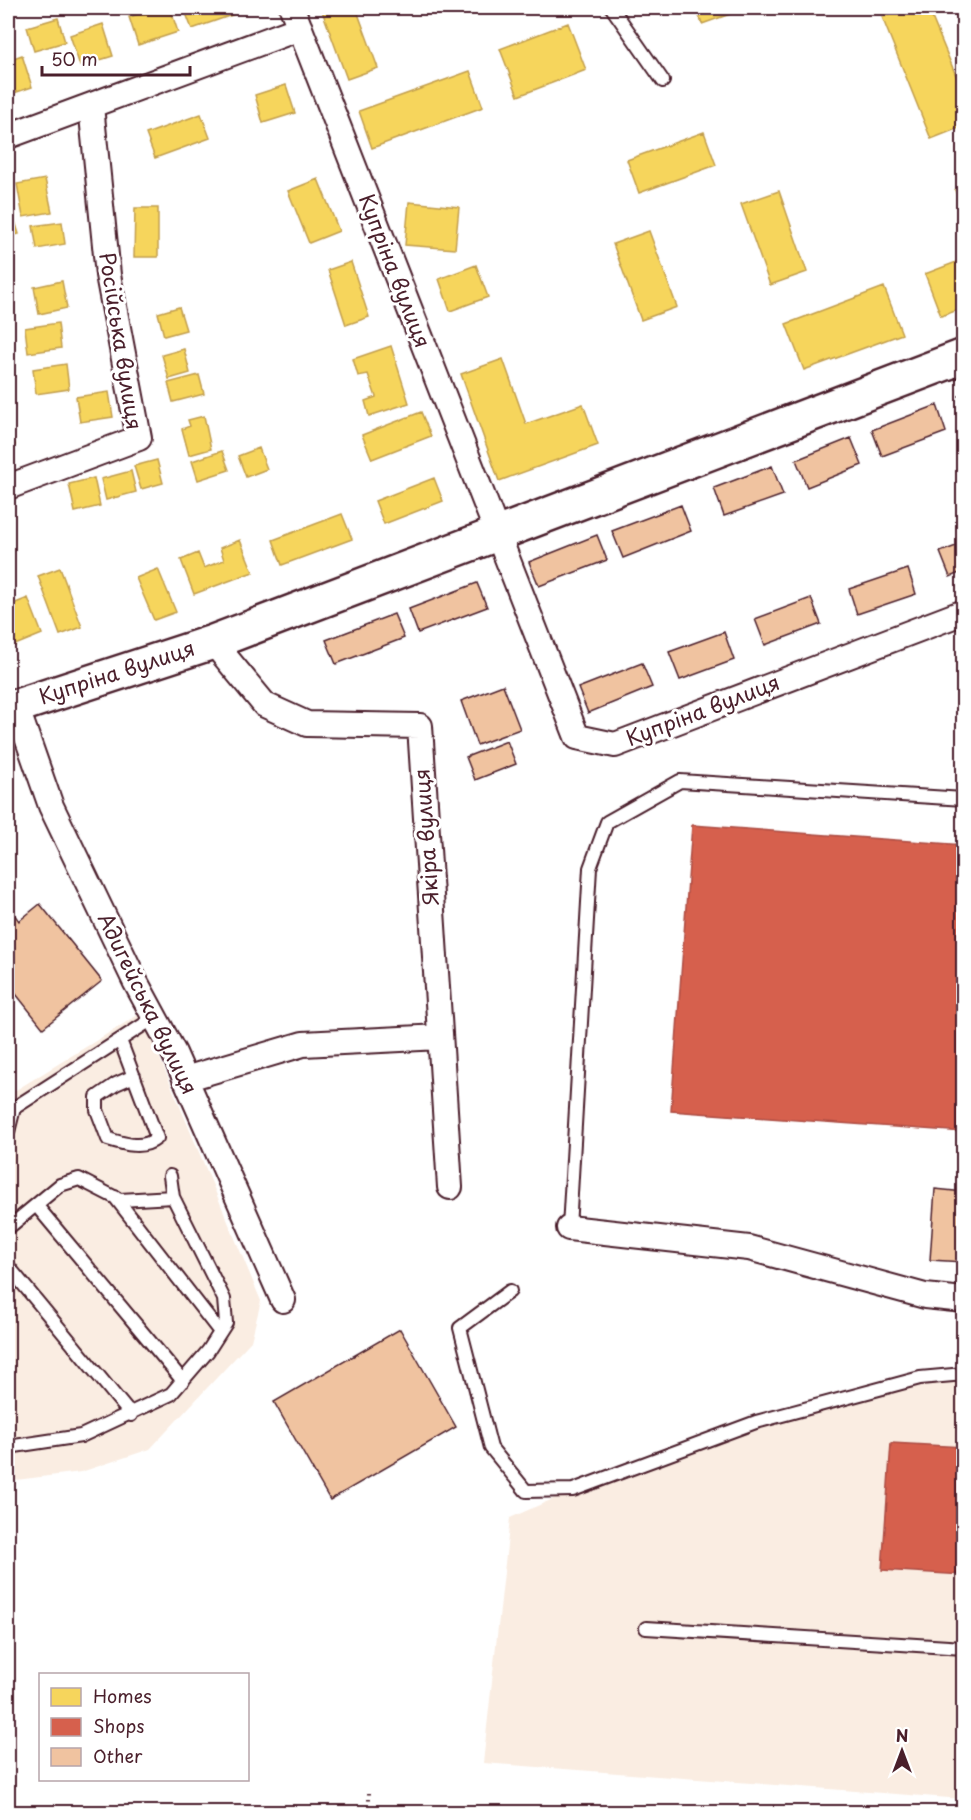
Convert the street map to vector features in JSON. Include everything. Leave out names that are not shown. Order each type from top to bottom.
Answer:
[{"type":"main road","name":"Купріна вулиця","points":[[12,708],[213,642],[963,356]]},
{"type":"street","points":[[8,136],[91,106],[296,18]]},
{"type":"street","name":"Купріна вулиця","points":[[296,18],[496,535],[577,737],[615,745],[963,612]]},
{"type":"street","name":"Російська вулиця","points":[[8,487],[139,438],[108,275],[91,106]]},
{"type":"street","name":"Якіра вулиця","points":[[213,642],[265,705],[307,724],[420,726],[450,1187]]},
{"type":"street","name":"Адигейська вулиця","points":[[12,708],[51,806],[185,1079],[283,1300]]},
{"type":"street","points":[[185,1079],[303,1044],[440,1037]]},
{"type":"street","points":[[569,1228],[749,1248],[925,1296],[963,1300]]},
{"type":"lane","points":[[612,8],[663,81]]},
{"type":"lane","points":[[569,1228],[590,868],[608,822],[680,781],[963,799]]},
{"type":"lane","points":[[8,1132],[14,1108],[154,1018]]},
{"type":"lane","points":[[120,1040],[134,1076],[157,1138],[150,1144],[130,1145],[108,1139],[97,1110],[97,1097],[116,1084],[134,1076]]},
{"type":"lane","points":[[8,1447],[81,1436],[171,1394],[226,1323],[224,1299],[173,1197],[170,1176]]},
{"type":"lane","points":[[8,1228],[60,1185],[79,1179],[120,1200],[173,1197]]},
{"type":"lane","points":[[115,1197],[220,1332]]},
{"type":"lane","points":[[36,1205],[183,1381]]},
{"type":"lane","points":[[8,1266],[131,1414]]},
{"type":"lane","points":[[510,1291],[460,1328],[490,1448],[526,1491],[573,1490],[756,1422],[920,1378],[963,1374]]},
{"type":"lane","points":[[646,1628],[963,1648]]},
{"type":"path","points":[[369,1793],[369,1812]]},
{"type":"shaded area","points":[[141,1013],[261,1301],[251,1341],[150,1449],[81,1472],[8,1481],[8,1095]]},
{"type":"shaded area","points":[[963,1366],[963,1799],[483,1763],[510,1518],[682,1442]]},
{"type":"building: Homes","points":[[159,8],[170,8],[178,32],[138,45],[129,17]]},
{"type":"building: Homes","points":[[184,8],[233,8],[235,14],[192,29]]},
{"type":"building: Homes","points":[[321,8],[356,8],[378,68],[347,79]]},
{"type":"building: Homes","points":[[696,8],[747,8],[702,24]]},
{"type":"building: Homes","points":[[905,8],[928,8],[964,95],[964,126],[931,139],[882,17]]},
{"type":"building: Homes","points":[[58,18],[65,42],[34,51],[27,27]]},
{"type":"building: Homes","points":[[568,23],[586,70],[518,96],[500,49]]},
{"type":"building: Homes","points":[[103,24],[113,56],[80,66],[70,35]]},
{"type":"building: Homes","points":[[22,55],[32,87],[8,95],[8,60]]},
{"type":"building: Homes","points":[[470,71],[483,107],[372,148],[359,111]]},
{"type":"building: Homes","points":[[286,85],[295,113],[263,123],[255,95]]},
{"type":"building: Homes","points":[[201,114],[210,138],[155,158],[146,134]]},
{"type":"building: Homes","points":[[704,132],[716,165],[639,193],[627,160]]},
{"type":"building: Homes","points":[[45,179],[52,212],[23,217],[17,184]]},
{"type":"building: Homes","points":[[318,179],[339,231],[309,243],[288,191]]},
{"type":"building: Homes","points":[[964,186],[964,213],[955,190]]},
{"type":"building: Homes","points":[[779,191],[807,272],[770,285],[741,204]]},
{"type":"building: Homes","points":[[8,198],[19,234],[8,237]]},
{"type":"building: Homes","points":[[409,202],[459,207],[455,249],[405,245]]},
{"type":"building: Homes","points":[[135,208],[158,208],[158,257],[134,257]]},
{"type":"building: Homes","points":[[62,222],[65,244],[37,249],[33,226]]},
{"type":"building: Homes","points":[[649,231],[677,307],[641,320],[613,244]]},
{"type":"building: Homes","points":[[964,259],[964,308],[941,316],[925,274]]},
{"type":"building: Homes","points":[[351,262],[369,317],[346,325],[328,270]]},
{"type":"building: Homes","points":[[476,265],[488,297],[450,311],[439,279]]},
{"type":"building: Homes","points":[[62,281],[67,308],[39,314],[34,287]]},
{"type":"building: Homes","points":[[884,287],[902,334],[804,370],[786,324]]},
{"type":"building: Homes","points":[[179,307],[186,330],[164,336],[158,313]]},
{"type":"building: Homes","points":[[58,323],[61,348],[28,353],[25,328]]},
{"type":"building: Homes","points":[[391,346],[409,403],[369,416],[365,401],[376,397],[368,374],[358,376],[353,359]]},
{"type":"building: Homes","points":[[184,349],[190,373],[169,379],[162,355]]},
{"type":"building: Homes","points":[[503,359],[526,424],[583,404],[598,445],[499,481],[461,374]]},
{"type":"building: Homes","points":[[66,364],[69,389],[36,394],[33,369]]},
{"type":"building: Homes","points":[[199,375],[204,394],[173,402],[168,383]]},
{"type":"building: Homes","points":[[109,392],[113,417],[80,422],[76,397]]},
{"type":"building: Homes","points":[[421,412],[431,436],[372,459],[362,435]]},
{"type":"building: Homes","points":[[204,416],[211,449],[189,455],[182,429],[190,426],[188,420]]},
{"type":"building: Homes","points":[[8,421],[15,445],[8,447]]},
{"type":"building: Homes","points":[[259,448],[267,469],[246,477],[238,456]]},
{"type":"building: Homes","points":[[222,451],[229,470],[198,480],[192,461]]},
{"type":"building: Homes","points":[[157,460],[163,483],[141,489],[134,466]]},
{"type":"building: Homes","points":[[131,471],[136,492],[106,500],[101,479]]},
{"type":"building: Homes","points":[[94,478],[100,506],[75,512],[69,484]]},
{"type":"building: Homes","points":[[434,478],[443,501],[384,524],[375,501]]},
{"type":"building: Homes","points":[[342,514],[352,539],[282,565],[273,540]]},
{"type":"building: Homes","points":[[240,540],[253,572],[194,594],[181,560],[198,553],[204,568],[224,560],[220,548]]},
{"type":"building: Homes","points":[[60,568],[82,627],[60,635],[38,576]]},
{"type":"building: Homes","points":[[158,569],[176,612],[154,620],[136,578]]},
{"type":"building: Homes","points":[[28,598],[42,634],[8,648],[8,606]]},
{"type":"building: Shops","points":[[692,825],[964,845],[964,1132],[671,1111]]},
{"type":"building: Shops","points":[[891,1443],[964,1447],[964,1575],[882,1570]]},
{"type":"building: Other","points":[[964,394],[964,410],[959,396]]},
{"type":"building: Other","points":[[937,405],[946,432],[882,456],[872,430]]},
{"type":"building: Other","points":[[851,438],[862,465],[807,487],[796,460]]},
{"type":"building: Other","points":[[772,466],[783,495],[724,516],[714,488]]},
{"type":"building: Other","points":[[681,505],[691,531],[623,558],[612,531]]},
{"type":"building: Other","points":[[597,535],[607,560],[539,586],[529,562]]},
{"type":"building: Other","points":[[964,543],[964,571],[950,577],[940,552]]},
{"type":"building: Other","points":[[908,569],[916,594],[857,614],[849,589]]},
{"type":"building: Other","points":[[477,583],[487,607],[418,633],[409,609]]},
{"type":"building: Other","points":[[811,598],[821,624],[765,645],[755,619]]},
{"type":"building: Other","points":[[394,614],[404,638],[336,664],[326,640]]},
{"type":"building: Other","points":[[724,632],[734,660],[680,680],[669,652]]},
{"type":"building: Other","points":[[642,663],[652,687],[588,713],[578,688]]},
{"type":"building: Other","points":[[503,685],[520,729],[477,745],[461,701]]},
{"type":"building: Other","points":[[507,741],[516,764],[475,780],[466,757]]},
{"type":"building: Other","points":[[40,904],[102,981],[43,1028],[8,984],[8,906],[19,921]]},
{"type":"building: Other","points":[[935,1189],[964,1192],[964,1262],[930,1260]]},
{"type":"building: Other","points":[[400,1329],[456,1427],[330,1500],[274,1402]]}]
